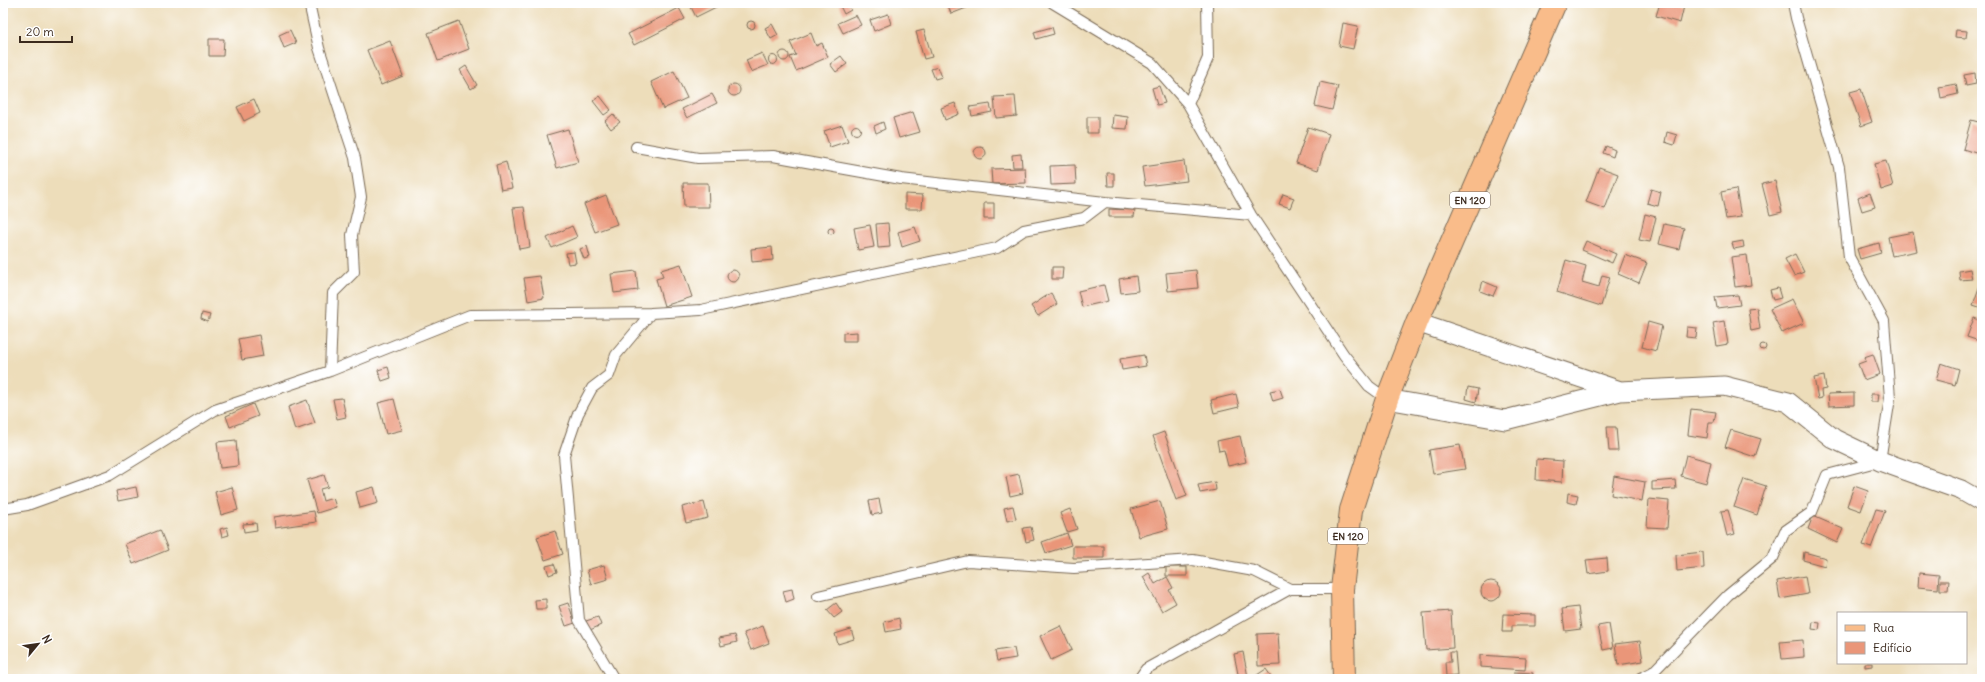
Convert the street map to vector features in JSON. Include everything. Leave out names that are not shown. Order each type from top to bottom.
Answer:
[{"type":"main road","name":"EN 120","points":[[1344,679],[1342,589],[1351,510],[1387,399],[1417,322],[1555,3]]},
{"type":"street","points":[[1417,322],[1620,391]]},
{"type":"street","points":[[1387,399],[1505,420],[1620,391],[1724,386],[1788,402],[1834,439],[1880,461],[1961,490],[1982,502]]},
{"type":"lane","points":[[309,3],[318,48],[355,158],[361,197],[352,235],[354,272],[333,294],[330,370]]},
{"type":"lane","points":[[1053,3],[1152,63],[1188,104],[1251,216],[1344,356],[1369,386],[1387,399]]},
{"type":"lane","points":[[1188,104],[1208,58],[1207,3]]},
{"type":"lane","points":[[1639,679],[1653,672],[1728,595],[1773,558],[1785,531],[1812,512],[1827,475],[1880,461],[1890,398],[1884,321],[1849,258],[1839,167],[1793,3]]},
{"type":"lane","points":[[636,147],[698,158],[773,156],[901,179],[1105,202],[1251,216]]},
{"type":"lane","points":[[3,509],[27,505],[110,475],[215,410],[330,370],[470,315],[650,314],[701,310],[997,248],[1024,230],[1084,218],[1105,202]]},
{"type":"lane","points":[[614,679],[579,620],[564,455],[578,414],[592,388],[608,375],[616,355],[650,314]]},
{"type":"lane","points":[[818,596],[968,561],[1074,568],[1193,560],[1254,571],[1290,589],[1342,589]]},
{"type":"lane","points":[[1139,679],[1146,669],[1290,589]]},
{"type":"building","points":[[693,3],[724,3],[696,17],[690,5]]},
{"type":"building","points":[[848,3],[851,10],[844,14],[839,4]]},
{"type":"building","points":[[953,3],[979,3],[951,14],[948,5]]},
{"type":"building","points":[[1660,3],[1673,3],[1684,6],[1680,23],[1656,16]]},
{"type":"building","points":[[679,8],[685,19],[634,45],[628,34]]},
{"type":"building","points":[[888,14],[891,24],[874,31],[870,20]]},
{"type":"building","points":[[856,15],[861,25],[843,33],[838,23]]},
{"type":"building","points":[[459,21],[469,49],[438,61],[428,33]]},
{"type":"building","points":[[751,21],[754,22],[754,28],[751,29],[748,28],[747,25],[748,22]]},
{"type":"building","points":[[1343,23],[1358,26],[1353,49],[1339,46]]},
{"type":"building","points":[[772,24],[778,35],[771,39],[765,28]]},
{"type":"building","points":[[1052,27],[1054,34],[1036,39],[1034,32]]},
{"type":"building","points":[[290,30],[296,43],[284,48],[279,35]]},
{"type":"building","points":[[924,30],[932,57],[924,59],[916,32]]},
{"type":"building","points":[[1956,30],[1967,31],[1966,38],[1955,37]]},
{"type":"building","points":[[811,33],[816,46],[822,43],[828,57],[796,71],[790,57],[796,55],[790,42]]},
{"type":"building","points":[[209,39],[224,39],[223,56],[209,56]]},
{"type":"building","points":[[390,41],[403,76],[381,85],[367,50]]},
{"type":"building","points":[[782,51],[786,51],[789,56],[786,61],[782,61],[779,58],[779,54]]},
{"type":"building","points":[[762,53],[768,65],[751,72],[746,60]]},
{"type":"building","points":[[773,55],[778,60],[773,65],[768,60]]},
{"type":"building","points":[[841,56],[847,64],[836,72],[830,64]]},
{"type":"building","points":[[466,66],[477,85],[471,89],[460,70]]},
{"type":"building","points":[[938,67],[942,77],[935,79],[931,69]]},
{"type":"building","points":[[674,71],[687,98],[663,109],[651,82]]},
{"type":"building","points":[[1975,73],[1976,84],[1966,86],[1964,75]]},
{"type":"building","points":[[1320,82],[1338,86],[1332,110],[1315,106]]},
{"type":"building","points":[[734,84],[738,86],[740,90],[738,94],[734,96],[730,94],[728,90],[730,86]]},
{"type":"building","points":[[1956,84],[1958,94],[1941,98],[1939,87]]},
{"type":"building","points":[[1159,86],[1165,103],[1157,105],[1152,88]]},
{"type":"building","points":[[1861,89],[1872,122],[1861,126],[1850,92]]},
{"type":"building","points":[[712,94],[717,103],[687,118],[682,109]]},
{"type":"building","points":[[600,96],[611,110],[604,115],[593,101]]},
{"type":"building","points":[[1015,96],[1017,116],[996,118],[994,97]]},
{"type":"building","points":[[254,99],[260,113],[244,121],[237,107]]},
{"type":"building","points":[[955,103],[959,114],[945,120],[941,108]]},
{"type":"building","points":[[990,104],[992,112],[972,116],[970,107]]},
{"type":"building","points":[[913,112],[920,132],[899,138],[893,118]]},
{"type":"building","points":[[613,114],[620,122],[611,129],[605,121]]},
{"type":"building","points":[[1113,115],[1128,117],[1127,129],[1112,128]]},
{"type":"building","points":[[1087,117],[1098,117],[1098,133],[1087,133]]},
{"type":"building","points":[[1971,120],[1982,123],[1982,155],[1963,149]]},
{"type":"building","points":[[883,122],[885,129],[876,133],[874,126]]},
{"type":"building","points":[[842,125],[848,141],[830,147],[824,131]]},
{"type":"building","points":[[856,125],[861,130],[856,135],[851,130]]},
{"type":"building","points":[[1308,127],[1329,134],[1318,170],[1296,163]]},
{"type":"building","points":[[568,129],[578,162],[557,168],[547,135]]},
{"type":"building","points":[[1667,132],[1677,135],[1674,145],[1665,142]]},
{"type":"building","points":[[1606,146],[1615,150],[1613,157],[1603,153]]},
{"type":"building","points":[[978,147],[982,147],[986,153],[982,159],[978,159],[974,155],[974,151]]},
{"type":"building","points":[[1021,154],[1022,167],[1013,167],[1012,155]]},
{"type":"building","points":[[1184,161],[1187,181],[1145,186],[1142,167]]},
{"type":"building","points":[[1886,161],[1893,186],[1881,190],[1874,164]]},
{"type":"building","points":[[506,162],[512,188],[501,190],[496,165]]},
{"type":"building","points":[[1075,165],[1076,184],[1051,185],[1050,166]]},
{"type":"building","points":[[1599,167],[1618,174],[1605,209],[1586,202]]},
{"type":"building","points":[[1025,168],[1026,183],[992,184],[991,169]]},
{"type":"building","points":[[1107,173],[1114,173],[1114,186],[1108,186]]},
{"type":"building","points":[[1775,181],[1782,212],[1770,215],[1762,184]]},
{"type":"building","points":[[683,183],[708,183],[709,207],[684,207]]},
{"type":"building","points":[[1651,189],[1661,192],[1658,206],[1647,203]]},
{"type":"building","points":[[1736,189],[1741,217],[1726,219],[1721,192]]},
{"type":"building","points":[[1870,193],[1875,207],[1862,211],[1858,198]]},
{"type":"building","points":[[905,194],[923,195],[922,209],[905,209]]},
{"type":"building","points":[[1283,194],[1294,198],[1290,208],[1279,204]]},
{"type":"building","points":[[606,195],[617,224],[595,232],[584,204]]},
{"type":"building","points":[[984,203],[994,203],[994,219],[984,219]]},
{"type":"building","points":[[524,207],[530,247],[519,249],[513,208]]},
{"type":"building","points":[[1109,209],[1135,210],[1134,217],[1109,217]]},
{"type":"building","points":[[1645,214],[1656,217],[1650,242],[1639,240]]},
{"type":"building","points":[[888,223],[890,247],[878,248],[876,224]]},
{"type":"building","points":[[1664,224],[1684,228],[1679,249],[1659,244]]},
{"type":"building","points":[[870,225],[874,247],[858,250],[854,228]]},
{"type":"building","points":[[572,226],[577,237],[552,248],[547,238]]},
{"type":"building","points":[[915,227],[920,241],[902,247],[898,232]]},
{"type":"building","points":[[831,228],[834,231],[831,234],[828,231]]},
{"type":"building","points":[[1913,232],[1917,251],[1892,256],[1888,237]]},
{"type":"building","points":[[1586,241],[1616,254],[1612,263],[1582,250]]},
{"type":"building","points":[[1743,241],[1744,247],[1734,249],[1732,243]]},
{"type":"building","points":[[1879,243],[1881,253],[1860,259],[1857,249]]},
{"type":"building","points":[[587,246],[590,257],[584,259],[580,249]]},
{"type":"building","points":[[772,247],[773,260],[752,262],[751,249]]},
{"type":"building","points":[[574,252],[576,263],[568,264],[566,253]]},
{"type":"building","points":[[1795,254],[1804,272],[1794,276],[1785,259]]},
{"type":"building","points":[[1625,255],[1647,263],[1639,283],[1618,274]]},
{"type":"building","points":[[1747,255],[1751,285],[1735,287],[1731,257]]},
{"type":"building","points":[[1566,260],[1586,266],[1582,282],[1599,287],[1602,275],[1610,277],[1601,306],[1557,292]]},
{"type":"building","points":[[681,264],[692,297],[664,306],[656,279],[663,277],[661,270]]},
{"type":"building","points":[[1052,267],[1063,267],[1062,279],[1052,279]]},
{"type":"building","points":[[1970,269],[1972,279],[1960,280],[1959,271]]},
{"type":"building","points":[[731,270],[735,270],[739,276],[735,282],[731,282],[727,278],[727,274]]},
{"type":"building","points":[[1196,270],[1198,288],[1168,291],[1166,273]]},
{"type":"building","points":[[636,271],[638,290],[614,293],[611,274]]},
{"type":"building","points":[[540,276],[544,298],[528,301],[524,278]]},
{"type":"building","points":[[1136,276],[1138,291],[1121,293],[1119,279]]},
{"type":"building","points":[[1982,279],[1982,308],[1973,305]]},
{"type":"building","points":[[1483,281],[1497,287],[1493,296],[1480,291]]},
{"type":"building","points":[[1104,285],[1108,301],[1082,307],[1078,291]]},
{"type":"building","points":[[1778,288],[1781,298],[1773,300],[1770,290]]},
{"type":"building","points":[[1051,293],[1057,304],[1038,316],[1031,306]]},
{"type":"building","points":[[1738,295],[1740,305],[1717,308],[1715,297]]},
{"type":"building","points":[[1792,299],[1804,323],[1782,333],[1770,309]]},
{"type":"building","points":[[1757,308],[1760,329],[1751,331],[1748,309]]},
{"type":"building","points":[[202,313],[210,315],[208,322],[201,319]]},
{"type":"building","points":[[1974,318],[1982,321],[1982,342],[1967,337]]},
{"type":"building","points":[[1724,321],[1728,344],[1717,346],[1713,323]]},
{"type":"building","points":[[1648,322],[1662,326],[1656,351],[1642,347]]},
{"type":"building","points":[[1687,327],[1697,328],[1696,338],[1686,337]]},
{"type":"building","points":[[857,332],[857,341],[843,341],[843,333]]},
{"type":"building","points":[[259,335],[263,356],[242,360],[238,339]]},
{"type":"building","points":[[1763,344],[1766,347],[1763,350],[1760,347]]},
{"type":"building","points":[[1873,354],[1880,374],[1864,380],[1858,364],[1866,361],[1864,357]]},
{"type":"building","points":[[1144,355],[1146,366],[1122,370],[1120,359]]},
{"type":"building","points":[[1941,363],[1959,369],[1955,385],[1936,380]]},
{"type":"building","points":[[388,367],[391,378],[382,381],[378,370]]},
{"type":"building","points":[[1824,376],[1826,389],[1821,390],[1822,398],[1818,399],[1814,378]]},
{"type":"building","points":[[1468,387],[1478,389],[1476,402],[1466,399]]},
{"type":"building","points":[[1280,389],[1283,398],[1273,401],[1270,391]]},
{"type":"building","points":[[1854,393],[1854,405],[1829,406],[1828,394]]},
{"type":"building","points":[[1236,394],[1239,407],[1214,413],[1211,400]]},
{"type":"building","points":[[1871,394],[1879,394],[1878,402],[1871,402]]},
{"type":"building","points":[[342,398],[346,417],[337,419],[333,399]]},
{"type":"building","points":[[394,399],[402,430],[386,434],[378,403]]},
{"type":"building","points":[[307,400],[315,423],[295,430],[288,407]]},
{"type":"building","points":[[253,404],[258,416],[230,427],[226,416]]},
{"type":"building","points":[[1691,409],[1716,412],[1714,422],[1709,422],[1707,438],[1688,435]]},
{"type":"building","points":[[1607,427],[1616,427],[1618,451],[1609,451]]},
{"type":"building","points":[[1731,430],[1761,439],[1755,457],[1725,447]]},
{"type":"building","points":[[1164,432],[1187,496],[1176,500],[1153,436]]},
{"type":"building","points":[[1240,436],[1246,462],[1228,466],[1224,450],[1219,451],[1217,441]]},
{"type":"building","points":[[236,440],[238,466],[220,468],[217,442]]},
{"type":"building","points":[[1460,445],[1465,469],[1433,474],[1429,450]]},
{"type":"building","points":[[1686,455],[1711,462],[1706,483],[1681,476]]},
{"type":"building","points":[[1537,459],[1563,461],[1562,482],[1536,480]]},
{"type":"building","points":[[1019,474],[1023,493],[1010,496],[1006,477]]},
{"type":"building","points":[[324,475],[328,487],[320,489],[323,501],[333,498],[336,507],[317,513],[307,480]]},
{"type":"building","points":[[1614,476],[1645,482],[1642,501],[1611,495]]},
{"type":"building","points":[[1744,479],[1766,486],[1757,515],[1734,507]]},
{"type":"building","points":[[1675,480],[1676,489],[1652,490],[1652,482]]},
{"type":"building","points":[[1215,482],[1216,490],[1200,493],[1198,485]]},
{"type":"building","points":[[1854,486],[1868,491],[1861,511],[1847,506]]},
{"type":"building","points":[[136,487],[138,497],[118,501],[116,491]]},
{"type":"building","points":[[232,487],[238,510],[221,515],[215,492]]},
{"type":"building","points":[[374,487],[378,503],[360,508],[356,492]]},
{"type":"building","points":[[1568,493],[1578,495],[1576,504],[1567,502]]},
{"type":"building","points":[[879,499],[882,513],[872,515],[869,501]]},
{"type":"building","points":[[1649,499],[1669,501],[1667,528],[1647,527]]},
{"type":"building","points":[[1160,501],[1168,529],[1139,537],[1131,509]]},
{"type":"building","points":[[704,502],[708,518],[686,523],[682,507]]},
{"type":"building","points":[[1013,506],[1016,519],[1007,521],[1004,508]]},
{"type":"building","points":[[1070,509],[1077,529],[1067,532],[1060,513]]},
{"type":"building","points":[[1876,509],[1885,511],[1871,548],[1863,545]]},
{"type":"building","points":[[1728,510],[1735,534],[1727,536],[1721,511]]},
{"type":"building","points":[[314,511],[316,522],[275,528],[274,517]]},
{"type":"building","points":[[1813,516],[1843,529],[1837,543],[1808,529]]},
{"type":"building","points":[[256,523],[257,530],[244,532],[243,524]]},
{"type":"building","points":[[227,527],[229,535],[222,537],[220,529]]},
{"type":"building","points":[[1031,527],[1034,540],[1026,542],[1023,528]]},
{"type":"building","points":[[160,530],[168,550],[133,564],[125,544]]},
{"type":"building","points":[[555,531],[563,554],[545,560],[537,537]]},
{"type":"building","points":[[1067,533],[1071,545],[1046,553],[1042,542]]},
{"type":"building","points":[[1073,546],[1104,546],[1104,558],[1073,558]]},
{"type":"building","points":[[1703,552],[1704,568],[1677,571],[1676,555]]},
{"type":"building","points":[[1804,552],[1826,558],[1825,566],[1803,560]]},
{"type":"building","points":[[1607,558],[1608,571],[1588,574],[1586,560]]},
{"type":"building","points":[[554,564],[557,572],[549,575],[546,566]]},
{"type":"building","points":[[604,565],[608,579],[591,584],[587,570]]},
{"type":"building","points":[[1166,567],[1187,567],[1187,576],[1166,576]]},
{"type":"building","points":[[1149,573],[1155,584],[1167,577],[1173,588],[1169,590],[1176,603],[1162,611],[1143,577]]},
{"type":"building","points":[[1919,573],[1939,575],[1938,589],[1918,587]]},
{"type":"building","points":[[1805,576],[1808,594],[1780,599],[1777,581]]},
{"type":"building","points":[[1491,581],[1498,584],[1501,591],[1498,598],[1491,601],[1484,598],[1481,591],[1484,584]]},
{"type":"building","points":[[1940,581],[1949,581],[1948,590],[1940,590]]},
{"type":"building","points":[[792,589],[794,599],[786,602],[783,591]]},
{"type":"building","points":[[546,599],[546,609],[536,609],[535,600]]},
{"type":"building","points":[[568,603],[575,623],[566,626],[559,606]]},
{"type":"building","points":[[836,603],[842,612],[834,618],[827,610]]},
{"type":"building","points":[[1578,607],[1581,629],[1565,631],[1562,609]]},
{"type":"building","points":[[1451,611],[1453,648],[1426,650],[1423,613]]},
{"type":"building","points":[[1503,614],[1535,615],[1535,626],[1512,626],[1512,632],[1502,632]]},
{"type":"building","points":[[598,617],[601,625],[590,630],[586,621]]},
{"type":"building","points":[[899,618],[901,629],[886,632],[884,622]]},
{"type":"building","points":[[1813,622],[1820,623],[1819,630],[1812,629]]},
{"type":"building","points":[[1609,624],[1613,648],[1603,650],[1598,626]]},
{"type":"building","points":[[763,626],[769,643],[751,650],[744,633]]},
{"type":"building","points":[[1061,626],[1072,650],[1051,660],[1040,636]]},
{"type":"building","points":[[851,629],[854,639],[838,644],[835,634]]},
{"type":"building","points":[[1278,633],[1280,665],[1258,666],[1257,634]]},
{"type":"building","points":[[735,635],[737,642],[721,646],[719,638]]},
{"type":"building","points":[[1803,640],[1804,657],[1782,659],[1780,642]]},
{"type":"building","points":[[1640,641],[1643,661],[1618,665],[1615,644]]},
{"type":"building","points":[[1014,648],[1016,658],[997,661],[995,651]]},
{"type":"building","points":[[1243,652],[1248,677],[1239,679],[1234,654]]},
{"type":"building","points":[[1450,652],[1455,652],[1457,675],[1446,676],[1445,662],[1451,662]]},
{"type":"building","points":[[1480,655],[1526,658],[1525,670],[1480,667]]},
{"type":"building","points":[[1865,664],[1872,664],[1872,666],[1865,667]]},
{"type":"building","points":[[1266,669],[1273,679],[1251,679]]},
{"type":"building","points":[[1514,672],[1533,673],[1532,679],[1514,679]]}]
